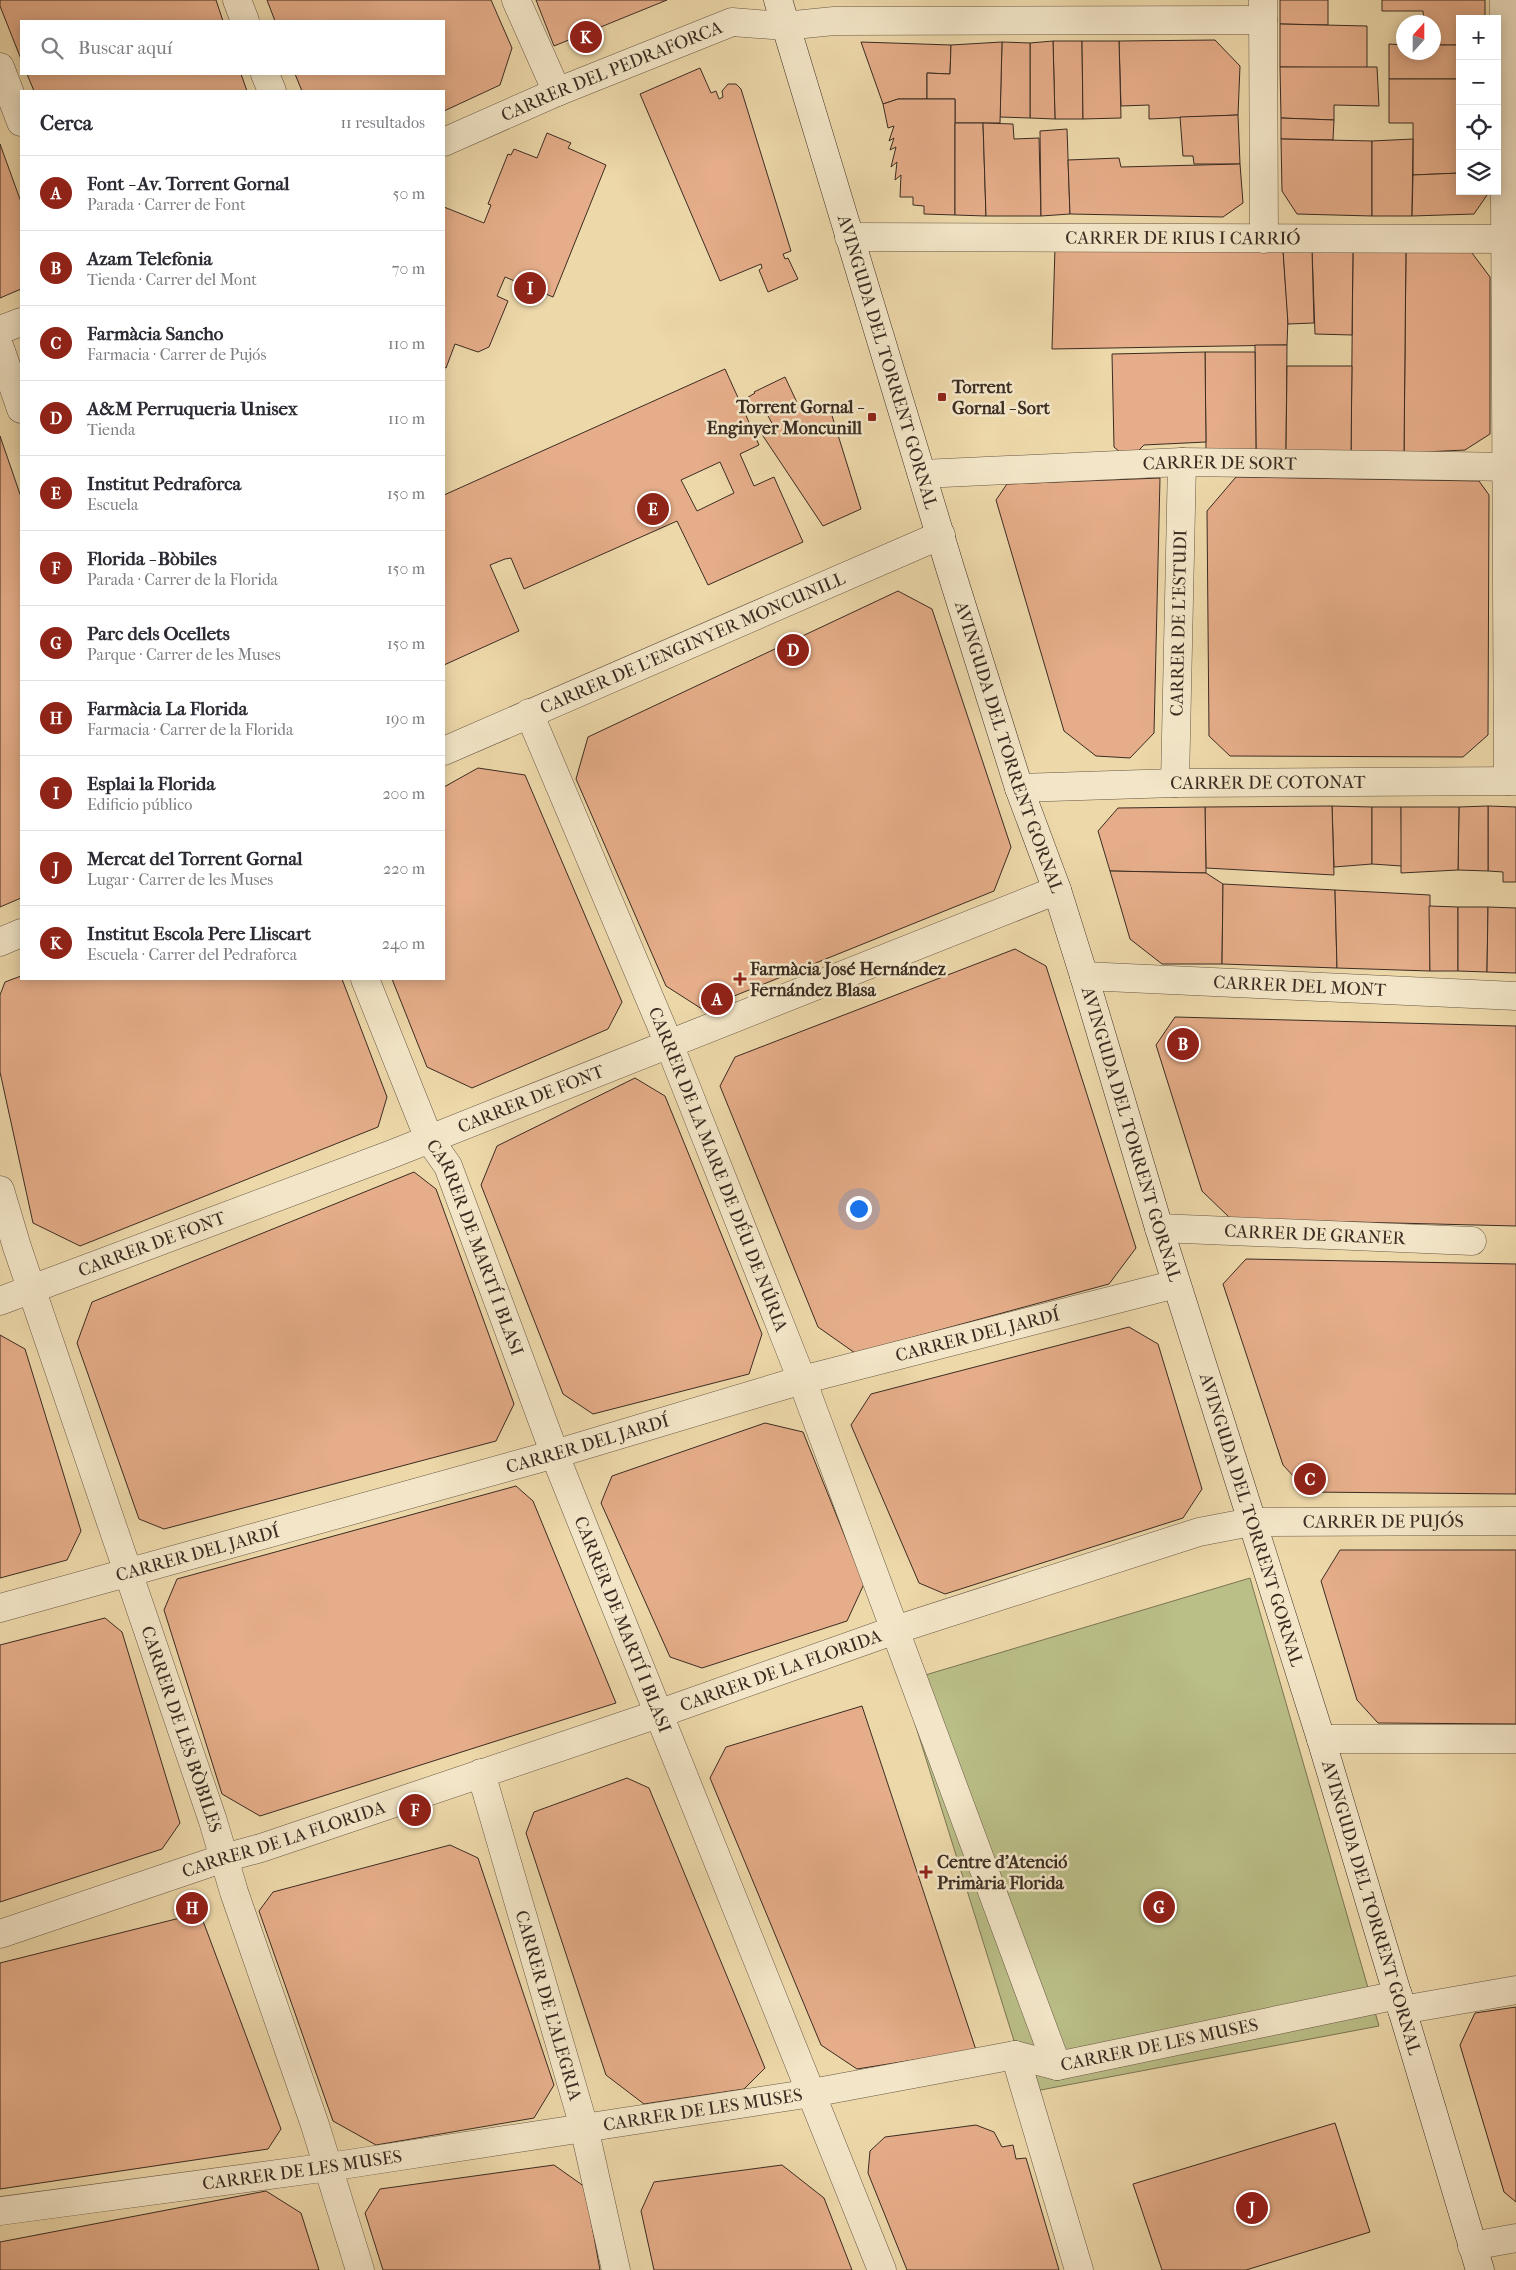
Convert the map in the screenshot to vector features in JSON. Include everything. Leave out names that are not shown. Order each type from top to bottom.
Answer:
[{"type":"street","points":[[237,0],[245,20]]},
{"type":"street","points":[[516,0],[557,92]]},
{"type":"street","name":"AVINGUDA DEL TORRENT GORNAL","points":[[778,0],[784,26],[1019,788],[1057,890],[1176,1284],[1321,1739],[1476,2258]]},
{"type":"street","points":[[1504,0],[1510,239],[1512,781]]},
{"type":"street","points":[[1263,10],[1264,239]]},
{"type":"street","name":"CARRER DEL PEDRAFORCA","points":[[445,142],[557,92],[732,22],[784,26],[834,21],[1263,10]]},
{"type":"street","points":[[0,68],[20,119]]},
{"type":"street","points":[[265,75],[272,90]]},
{"type":"street","name":"CARRER DE RIUS I CARRIÓ","points":[[849,237],[1510,239]]},
{"type":"street","points":[[0,330],[20,322]]},
{"type":"street","points":[[0,348],[20,406]]},
{"type":"street","name":"CARRER DE SORT","points":[[922,474],[1182,462],[1510,467]]},
{"type":"street","name":"CARRER DE L'ESTUDI","points":[[1175,783],[1182,462]]},
{"type":"street","name":"CARRER DE L'ENGINYER MONCUNILL","points":[[445,751],[941,535]]},
{"type":"street","name":"CARRER DE LA MARE DE DÉU DE NÚRIA","points":[[528,713],[669,1044],[802,1380],[1057,2066]]},
{"type":"street","name":"CARRER DE COTONAT","points":[[1019,788],[1175,783],[1512,781]]},
{"type":"street","name":"CARRER DE FONT","points":[[0,1301],[429,1139],[1057,890]]},
{"type":"street","points":[[0,942],[20,933]]},
{"type":"street","name":"CARRER DEL MONT","points":[[1084,976],[1516,996]]},
{"type":"street","name":"CARRER DE MARTÍ I BLASI","points":[[365,980],[429,1139],[448,1166],[555,1454],[882,2270]]},
{"type":"street","name":"CARRER DE LES BÒBILES","points":[[0,1190],[116,1540],[129,1573],[329,2167],[360,2270]]},
{"type":"street","name":"CARRER DE GRANER","points":[[1159,1228],[1472,1241]]},
{"type":"street","name":"CARRER DEL JARDÍ","points":[[0,1608],[555,1454],[802,1380],[1176,1284]]},
{"type":"street","name":"CARRER DE PUJÓS","points":[[1251,1522],[1516,1521]]},
{"type":"street","name":"CARRER DE LA FLORIDA","points":[[0,1934],[224,1858],[262,1848],[658,1714],[895,1630],[1199,1532],[1251,1522]]},
{"type":"street","points":[[1321,1739],[1516,1739]]},
{"type":"street","name":"CARRER DE L'ALEGRIA","points":[[481,1773],[584,2127],[616,2270]]},
{"type":"street","name":"CARRER DE LES MUSES","points":[[0,2211],[329,2167],[812,2094],[1015,2055],[1057,2066],[1400,2003],[1516,1990]]},
{"type":"street","points":[[1015,2055],[1079,2270]]},
{"type":"street","points":[[1476,2258],[1516,2238]]},
{"type":"green space","points":[[1250,1578],[1379,2026],[1030,2092],[902,1682]]},
{"type":"building","points":[[0,0],[216,0],[223,20],[20,20],[20,56],[0,6]]},
{"type":"building","points":[[267,0],[491,0],[512,48],[500,85],[445,111],[445,90],[302,90],[295,75],[445,75],[445,20],[275,20]]},
{"type":"building","points":[[536,0],[667,0],[554,46]]},
{"type":"building","points":[[1280,0],[1328,0],[1328,25],[1280,24]]},
{"type":"building","points":[[1382,0],[1485,0],[1485,15],[1456,15],[1456,45],[1441,45],[1441,15],[1423,15],[1423,11],[1382,11]]},
{"type":"building","points":[[1280,24],[1367,26],[1367,68],[1280,67]]},
{"type":"building","points":[[1215,40],[1240,66],[1238,115],[1149,119],[1149,105],[1121,106],[1119,41]]},
{"type":"building","points":[[1053,41],[1082,41],[1083,119],[1055,119]]},
{"type":"building","points":[[1053,41],[1055,119],[1030,118],[1030,43]]},
{"type":"building","points":[[1082,41],[1119,41],[1121,118],[1083,119]]},
{"type":"building","points":[[861,42],[951,45],[950,74],[927,73],[927,99],[898,99],[883,104]]},
{"type":"building","points":[[1002,42],[1030,43],[1030,118],[1000,117]]},
{"type":"building","points":[[1002,42],[1000,123],[955,123],[955,99],[927,99],[927,73],[950,74],[951,45]]},
{"type":"building","points":[[1389,44],[1396,44],[1396,60],[1441,60],[1441,45],[1456,45],[1456,79],[1389,79]]},
{"type":"building","points":[[1280,67],[1377,67],[1379,106],[1334,105],[1334,120],[1281,118]]},
{"type":"building","points":[[700,68],[711,93],[716,91],[719,99],[723,97],[722,91],[728,84],[736,84],[741,89],[791,251],[783,254],[785,259],[788,258],[798,279],[768,292],[759,270],[762,268],[761,264],[720,281],[640,94]]},
{"type":"building","points":[[27,75],[241,75],[247,90],[34,90]]},
{"type":"building","points":[[1389,79],[1456,79],[1456,173],[1413,175],[1413,123],[1389,123]]},
{"type":"building","points":[[898,99],[955,99],[955,215],[924,214],[924,206],[913,205],[913,197],[900,197],[901,175],[895,180],[897,162],[891,167],[896,147],[890,150],[894,138],[889,141],[894,126],[888,128],[883,104]]},
{"type":"building","points":[[1238,115],[1240,164],[1194,164],[1193,156],[1183,156],[1180,117]]},
{"type":"building","points":[[1281,118],[1334,120],[1333,140],[1281,139]]},
{"type":"building","points":[[955,123],[983,123],[986,216],[955,215]]},
{"type":"building","points":[[983,123],[1013,124],[1014,139],[1039,138],[1041,216],[986,216]]},
{"type":"building","points":[[1067,129],[1070,214],[1041,216],[1040,131]]},
{"type":"building","points":[[547,133],[571,143],[568,148],[606,165],[553,297],[505,277],[497,296],[508,301],[489,347],[478,352],[455,344],[446,368],[445,207],[484,223],[491,205],[488,204],[508,154],[511,155],[514,149],[537,158]]},
{"type":"building","points":[[1281,139],[1372,141],[1372,216],[1297,214],[1282,191]]},
{"type":"building","points":[[1413,139],[1412,216],[1372,216],[1372,141]]},
{"type":"building","points":[[0,144],[20,199],[20,289],[0,298]]},
{"type":"building","points":[[1119,158],[1121,167],[1240,164],[1243,203],[1223,217],[1070,214],[1068,160]]},
{"type":"building","points":[[1456,173],[1456,195],[1487,195],[1474,214],[1412,216],[1413,175]]},
{"type":"building","points":[[1406,247],[1469,249],[1490,277],[1490,434],[1465,450],[1404,453]]},
{"type":"building","points":[[1406,247],[1404,453],[1351,454],[1353,249]]},
{"type":"building","points":[[1055,248],[1283,250],[1288,318],[1287,345],[1052,349]]},
{"type":"building","points":[[1353,249],[1352,335],[1315,334],[1312,250]]},
{"type":"building","points":[[1283,250],[1312,250],[1314,323],[1288,324]]},
{"type":"building","points":[[1255,345],[1287,345],[1286,451],[1256,450]]},
{"type":"building","points":[[1205,352],[1255,352],[1256,450],[1206,451]]},
{"type":"building","points":[[1205,352],[1206,442],[1144,445],[1137,452],[1121,453],[1114,447],[1112,354]]},
{"type":"building","points":[[1287,366],[1352,366],[1351,454],[1286,451]]},
{"type":"building","points":[[725,369],[740,402],[754,392],[785,377],[801,411],[814,406],[816,411],[829,406],[861,509],[823,526],[761,433],[773,425],[761,403],[744,411],[759,445],[740,454],[754,486],[774,477],[803,542],[708,585],[677,521],[524,589],[511,558],[505,559],[490,565],[519,631],[445,665],[445,495]],"holes":[[[720,462],[734,493],[697,511],[681,480]]]},
{"type":"building","points":[[0,436],[20,494],[20,898],[0,907]]},
{"type":"building","points":[[1236,477],[1479,481],[1489,495],[1488,735],[1463,757],[1230,756],[1209,736],[1207,511]]},
{"type":"building","points":[[1160,478],[1154,733],[1130,758],[1096,756],[1064,731],[996,500],[1007,484]]},
{"type":"building","points":[[898,591],[932,609],[1011,847],[994,891],[702,1009],[666,986],[576,779],[588,737]]},
{"type":"building","points":[[478,768],[525,775],[622,1002],[608,1029],[472,1088],[427,1067],[392,980],[445,980],[445,786]]},
{"type":"building","points":[[1332,806],[1372,807],[1372,864],[1334,867]]},
{"type":"building","points":[[1332,806],[1334,875],[1206,868],[1205,807]]},
{"type":"building","points":[[1488,806],[1516,807],[1516,882],[1503,882],[1503,872],[1488,871]]},
{"type":"building","points":[[1488,806],[1488,871],[1458,870],[1459,807]]},
{"type":"building","points":[[1205,807],[1206,873],[1110,871],[1098,831],[1118,808]]},
{"type":"building","points":[[1372,807],[1401,807],[1402,866],[1372,864]]},
{"type":"building","points":[[1401,807],[1459,807],[1458,870],[1401,873]]},
{"type":"building","points":[[1110,871],[1206,873],[1223,884],[1222,964],[1162,964],[1130,939]]},
{"type":"building","points":[[1223,884],[1335,890],[1337,968],[1222,964]]},
{"type":"building","points":[[1335,890],[1430,895],[1430,971],[1337,968]]},
{"type":"building","points":[[1429,906],[1458,907],[1458,971],[1430,971]]},
{"type":"building","points":[[1458,907],[1488,907],[1487,972],[1458,971]]},
{"type":"building","points":[[1488,907],[1516,908],[1516,973],[1487,972]]},
{"type":"building","points":[[1015,949],[1046,966],[1136,1248],[1109,1284],[855,1353],[818,1327],[720,1086],[735,1057]]},
{"type":"building","points":[[20,976],[20,980],[342,980],[387,1097],[378,1127],[80,1246],[33,1223],[0,1072],[0,995],[5,982]]},
{"type":"building","points":[[1175,1017],[1516,1026],[1516,1226],[1231,1219],[1202,1191],[1156,1045]]},
{"type":"building","points":[[635,1078],[665,1096],[762,1334],[749,1374],[593,1414],[563,1394],[481,1185],[497,1146]]},
{"type":"building","points":[[414,1172],[436,1189],[514,1404],[496,1441],[164,1529],[139,1519],[77,1343],[92,1302]]},
{"type":"building","points":[[1246,1259],[1516,1264],[1516,1494],[1308,1492],[1283,1465],[1223,1284]]},
{"type":"building","points":[[1129,1327],[1158,1344],[1202,1489],[1183,1518],[945,1594],[919,1583],[851,1425],[871,1394]]},
{"type":"building","points":[[0,1335],[25,1349],[81,1531],[67,1560],[0,1578]]},
{"type":"building","points":[[765,1423],[803,1432],[864,1584],[847,1621],[702,1668],[670,1657],[601,1503],[612,1476]]},
{"type":"building","points":[[516,1486],[533,1501],[616,1703],[260,1816],[222,1794],[164,1610],[177,1579]]},
{"type":"building","points":[[1340,1550],[1516,1550],[1516,1724],[1378,1723],[1357,1700],[1321,1581]]},
{"type":"building","points":[[105,1618],[122,1632],[180,1823],[162,1849],[0,1902],[0,1645]]},
{"type":"building","points":[[862,1706],[976,2050],[857,2069],[821,2045],[710,1778],[726,1747]]},
{"type":"building","points":[[627,1778],[649,1788],[765,2068],[744,2089],[644,2104],[606,2075],[526,1833],[534,1812]]},
{"type":"building","points":[[450,1845],[478,1858],[554,2085],[534,2118],[376,2145],[333,2121],[259,1911],[273,1892]]},
{"type":"building","points":[[200,1913],[281,2129],[268,2149],[0,2189],[0,1963]]},
{"type":"building","points":[[1516,2007],[1516,2202],[1504,2192],[1460,2045],[1475,2013]]},
{"type":"building","points":[[1335,2123],[1370,2232],[1246,2270],[1162,2270],[1133,2184]]},
{"type":"building","points":[[976,2125],[994,2132],[1002,2147],[1013,2145],[1016,2159],[1026,2158],[1059,2270],[907,2270],[868,2173],[870,2151],[885,2137]]},
{"type":"building","points":[[554,2165],[585,2187],[600,2270],[383,2270],[365,2213],[380,2189]]},
{"type":"building","points":[[782,2165],[824,2198],[852,2270],[654,2270],[641,2211],[654,2182]]},
{"type":"building","points":[[266,2191],[301,2213],[319,2270],[0,2270],[0,2242]]},
{"type":"place","name":"Institut Escola Pere Lliscart","points":[[586,37]]},
{"type":"place","name":"Esplai la Florida","points":[[530,288]]},
{"type":"place","name":"Torrent Gornal - Sort","points":[[942,397]]},
{"type":"place","name":"Torrent Gornal - Enginyer Moncunill","points":[[872,417]]},
{"type":"place","name":"Institut Pedraforca","points":[[653,509]]},
{"type":"place","name":"A&M Perruqueria Unisex","points":[[793,650]]},
{"type":"place","name":"Farmàcia José Hernández Fernández Blasa","points":[[740,979]]},
{"type":"place","name":"Font - Av. Torrent Gornal","points":[[717,999]]},
{"type":"place","name":"Azam Telefonia","points":[[1183,1044]]},
{"type":"place","name":"Farmàcia Sancho","points":[[1310,1479]]},
{"type":"place","name":"Florida - Bòbiles","points":[[415,1810]]},
{"type":"place","name":"Centre d'Atenció Primària Florida","points":[[926,1872]]},
{"type":"place","name":"Parc dels Ocellets","points":[[1159,1907]]},
{"type":"place","name":"Farmàcia La Florida","points":[[192,1908]]},
{"type":"place","name":"Mercat del Torrent Gornal","points":[[1252,2208]]}]
